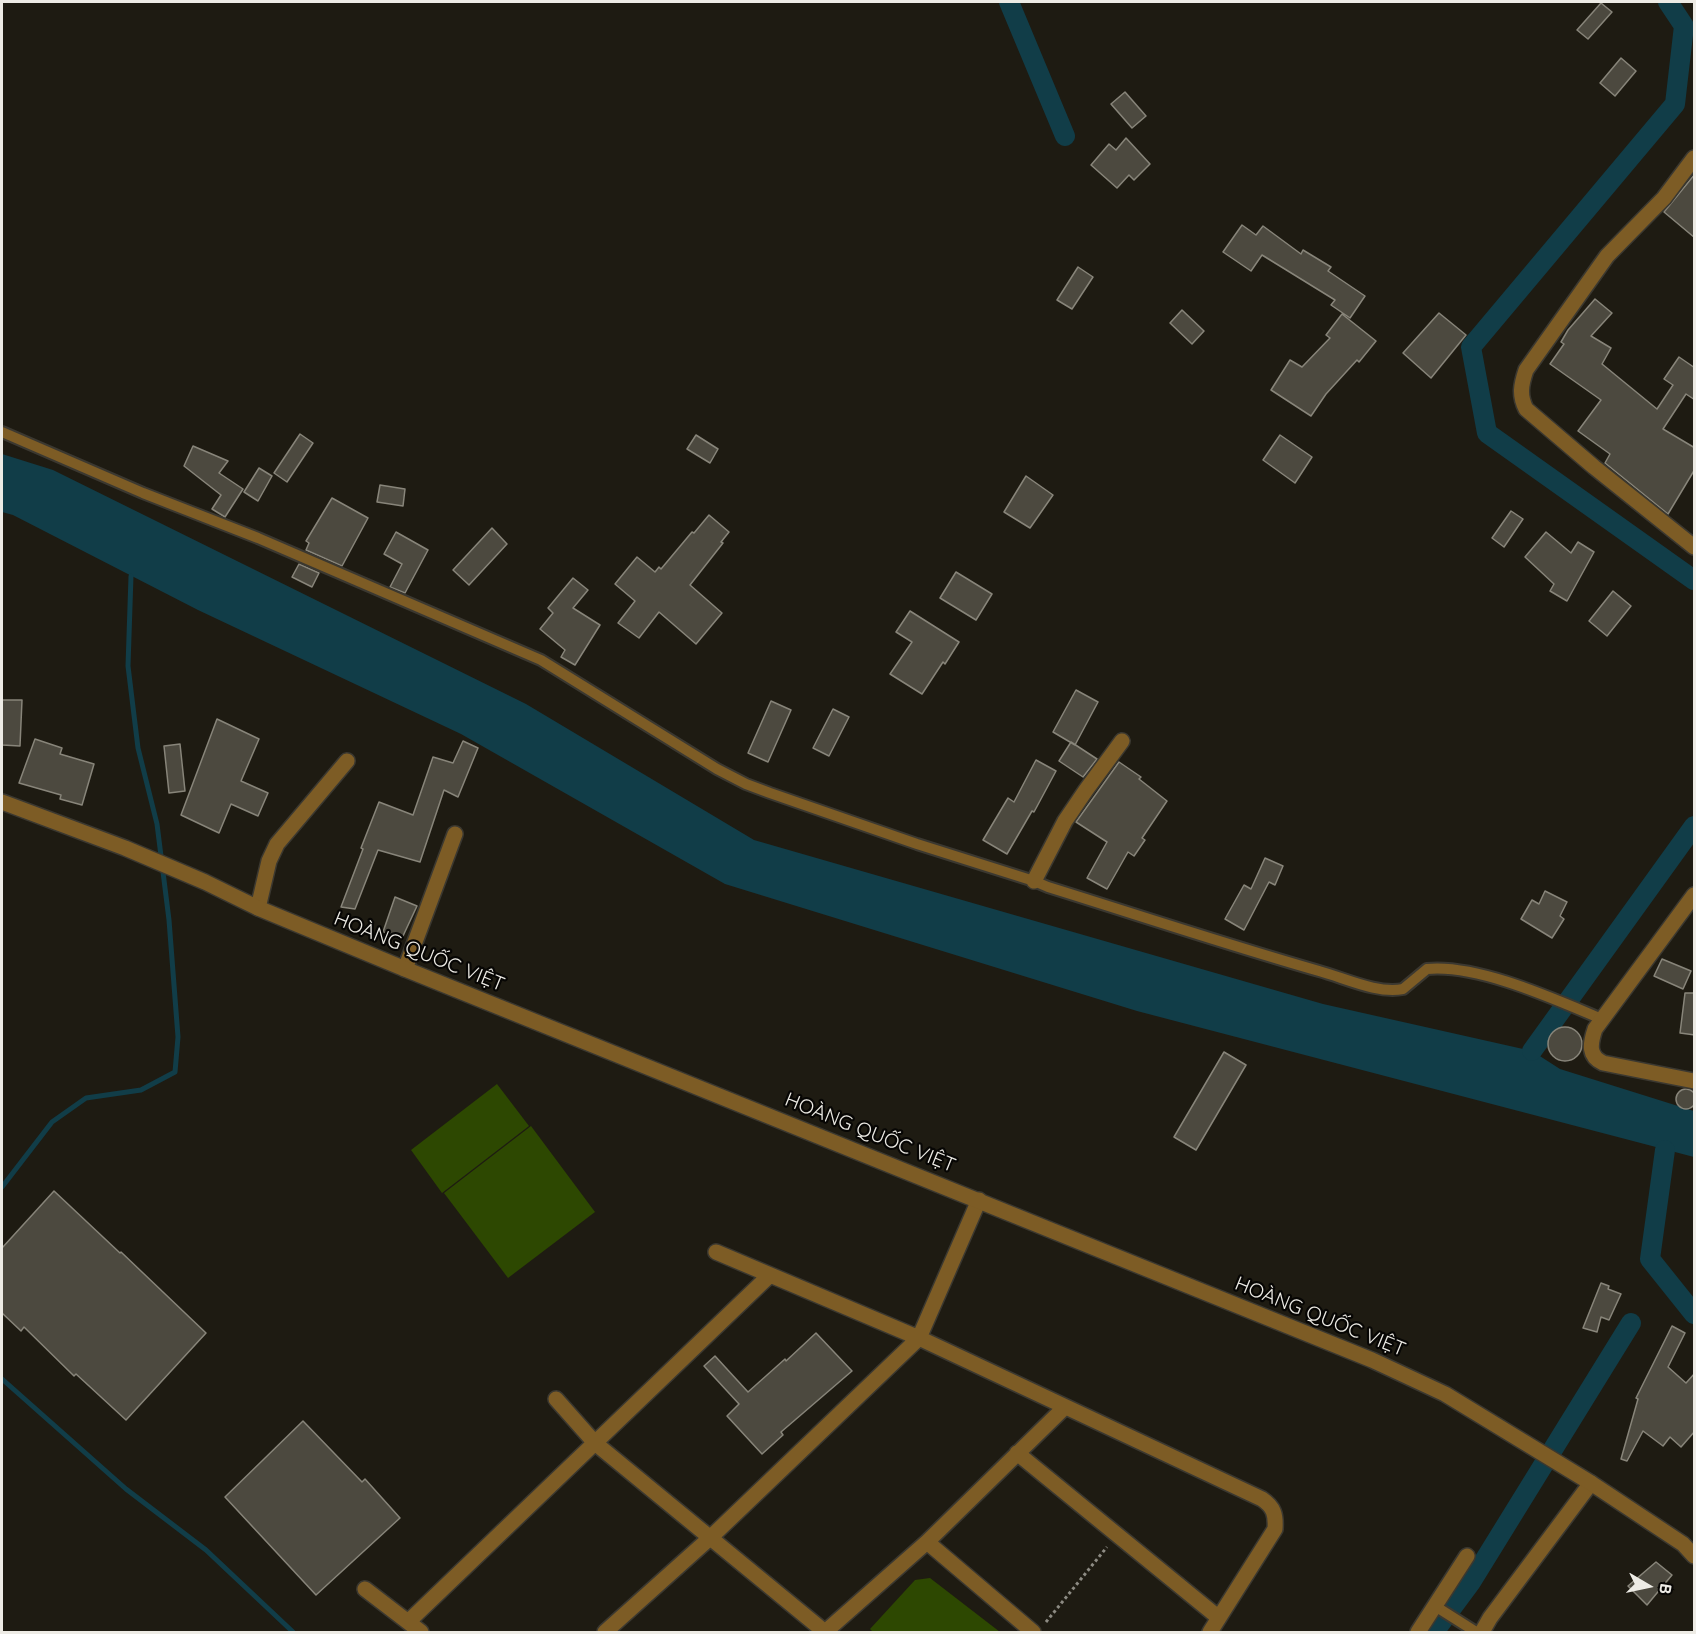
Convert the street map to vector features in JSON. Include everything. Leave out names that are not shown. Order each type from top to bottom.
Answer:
[{"type":"street","points":[[1695,158],[1665,198],[1607,256],[1526,370],[1521,385],[1521,399],[1526,409],[1594,467],[1695,547]]},
{"type":"street","points":[[1034,881],[1065,821],[1122,741]]},
{"type":"street","points":[[258,908],[269,861],[277,844],[347,761]]},
{"type":"street","name":"HOÀNG QUỐC VIỆT","points":[[2,802],[125,848],[205,882],[258,908],[405,969],[1372,1360],[1445,1394],[1585,1480],[1683,1544],[1695,1556]]},
{"type":"street","points":[[405,969],[455,834]]},
{"type":"street","points":[[1695,896],[1602,1019],[1591,1040],[1591,1053],[1603,1063],[1695,1081]]},
{"type":"street","points":[[605,1632],[711,1537],[919,1338],[979,1200]]},
{"type":"street","points":[[716,1252],[919,1338],[1262,1499],[1272,1506],[1275,1529],[1210,1632]]},
{"type":"street","points":[[408,1622],[770,1275]]},
{"type":"street","points":[[556,1399],[595,1443],[825,1632],[927,1542],[1065,1407]]},
{"type":"street","points":[[1017,1453],[1219,1618]]},
{"type":"street","points":[[1482,1632],[1585,1480]]},
{"type":"street","points":[[927,1542],[1038,1629]]},
{"type":"street","points":[[1419,1632],[1438,1608],[1467,1556]]},
{"type":"street","points":[[365,1589],[421,1632]]},
{"type":"lane","points":[[2,432],[143,493],[258,538],[541,660],[717,769],[746,784],[1048,887],[1264,956],[1377,988],[1403,989],[1427,969],[1444,969],[1498,979],[1602,1019]]},
{"type":"lane","points":[[1438,1608],[1476,1632]]},
{"type":"path","points":[[1038,1629],[1107,1547]]},
{"type":"green space","points":[[497,1084],[529,1126],[442,1193],[411,1150]]},
{"type":"green space","points":[[531,1126],[595,1212],[508,1278],[444,1193]]},
{"type":"green space","points":[[930,1578],[1000,1632],[873,1632],[870,1629],[915,1580]]},
{"type":"water","points":[[2,454],[53,470],[526,704],[754,840],[1323,1004],[1532,1051],[1560,1069],[1694,1111],[1694,1157],[1137,1011],[725,884],[461,734],[198,610],[13,515],[2,512]]},
{"type":"building","points":[[1601,3],[1612,12],[1588,39],[1577,30]]},
{"type":"building","points":[[1621,58],[1636,71],[1615,96],[1600,83]]},
{"type":"building","points":[[1125,92],[1146,116],[1132,128],[1111,104]]},
{"type":"building","points":[[1126,138],[1150,164],[1134,180],[1129,175],[1117,188],[1091,165],[1109,144],[1116,150]]},
{"type":"building","points":[[1695,174],[1695,238],[1664,212]]},
{"type":"building","points":[[1242,225],[1256,235],[1263,226],[1301,254],[1303,250],[1331,267],[1328,271],[1365,296],[1350,318],[1331,305],[1335,300],[1262,255],[1251,271],[1223,252]]},
{"type":"building","points":[[1078,267],[1093,277],[1072,309],[1057,300]]},
{"type":"building","points":[[1595,299],[1612,313],[1591,336],[1611,348],[1602,364],[1657,409],[1673,385],[1664,379],[1679,357],[1695,368],[1695,400],[1686,394],[1663,429],[1695,448],[1695,469],[1668,514],[1605,463],[1610,454],[1578,431],[1601,400],[1550,364],[1564,344],[1561,342],[1568,330]]},
{"type":"building","points":[[1182,310],[1204,331],[1192,344],[1170,323]]},
{"type":"building","points":[[1439,313],[1466,335],[1431,378],[1403,353]]},
{"type":"building","points":[[1342,314],[1376,341],[1359,362],[1357,360],[1326,394],[1311,416],[1271,390],[1290,360],[1302,367],[1330,338],[1326,335]]},
{"type":"building","points":[[300,434],[313,443],[287,482],[274,473]]},
{"type":"building","points":[[696,435],[718,449],[710,463],[687,449]]},
{"type":"building","points":[[1280,435],[1312,457],[1295,483],[1263,460]]},
{"type":"building","points":[[193,446],[228,461],[219,473],[243,489],[225,517],[212,509],[221,495],[184,466]]},
{"type":"building","points":[[259,468],[272,476],[258,501],[244,492]]},
{"type":"building","points":[[1026,476],[1053,495],[1030,528],[1004,512]]},
{"type":"building","points":[[380,485],[405,489],[403,506],[377,502]]},
{"type":"building","points":[[332,498],[368,518],[342,566],[306,550],[309,543],[306,541]]},
{"type":"building","points":[[1511,511],[1523,519],[1504,547],[1492,538]]},
{"type":"building","points":[[709,515],[729,532],[690,585],[722,613],[696,644],[659,612],[639,638],[618,623],[635,601],[615,584],[637,557],[655,572],[659,567],[661,569]]},
{"type":"building","points":[[492,528],[507,544],[469,585],[453,570]]},
{"type":"building","points":[[396,532],[428,550],[405,593],[390,587],[402,564],[384,554]]},
{"type":"building","points":[[1546,532],[1571,553],[1578,542],[1594,552],[1567,601],[1550,591],[1554,584],[1525,557]]},
{"type":"building","points":[[299,564],[319,573],[312,587],[292,577]]},
{"type":"building","points":[[956,572],[992,594],[976,620],[940,598]]},
{"type":"building","points":[[573,578],[588,590],[573,608],[600,625],[575,665],[561,657],[565,650],[540,629],[553,613],[548,608]]},
{"type":"building","points":[[1613,591],[1631,606],[1607,636],[1589,621]]},
{"type":"building","points":[[910,611],[959,642],[922,694],[890,674],[912,642],[896,632]]},
{"type":"building","points":[[1076,690],[1098,702],[1075,745],[1053,732]]},
{"type":"building","points":[[2,700],[22,700],[20,746],[2,745]]},
{"type":"building","points":[[771,701],[791,710],[768,762],[748,753]]},
{"type":"building","points":[[833,709],[849,717],[829,756],[813,748]]},
{"type":"building","points":[[217,719],[259,739],[241,781],[268,793],[258,816],[231,804],[219,833],[181,815]]},
{"type":"building","points":[[35,739],[62,748],[60,754],[94,764],[82,805],[60,799],[61,795],[19,783]]},
{"type":"building","points":[[463,741],[478,748],[458,797],[444,790],[420,862],[378,850],[355,909],[341,907],[379,802],[413,815],[433,757],[453,763]]},
{"type":"building","points":[[1071,742],[1097,759],[1083,777],[1059,761]]},
{"type":"building","points":[[180,744],[185,791],[169,793],[164,746]]},
{"type":"building","points":[[1036,760],[1056,771],[1034,812],[1032,811],[1007,854],[983,840],[1008,798],[1014,802]]},
{"type":"building","points":[[1119,762],[1141,777],[1139,779],[1167,801],[1142,838],[1145,840],[1134,856],[1128,852],[1107,889],[1087,878],[1107,842],[1076,822]]},
{"type":"building","points":[[1265,858],[1283,866],[1275,885],[1269,882],[1244,930],[1225,919],[1244,885],[1251,889]]},
{"type":"building","points":[[1545,891],[1567,902],[1560,916],[1564,919],[1552,938],[1521,919],[1532,900],[1539,904]]},
{"type":"building","points":[[395,897],[417,906],[403,936],[383,932]]},
{"type":"building","points":[[1662,959],[1691,971],[1683,989],[1654,976]]},
{"type":"building","points":[[1685,993],[1695,993],[1695,1035],[1680,1033]]},
{"type":"building","points":[[1565,1027],[1577,1032],[1582,1044],[1577,1056],[1565,1061],[1553,1056],[1548,1044],[1553,1032]]},
{"type":"building","points":[[1224,1052],[1246,1065],[1196,1150],[1174,1137]]},
{"type":"building","points":[[1686,1089],[1693,1092],[1696,1099],[1693,1106],[1686,1109],[1679,1106],[1676,1099],[1679,1092]]},
{"type":"building","points":[[54,1191],[206,1333],[126,1420],[76,1374],[74,1376],[24,1327],[21,1331],[2,1313],[2,1248]]},
{"type":"building","points":[[1601,1283],[1609,1286],[1608,1289],[1621,1294],[1609,1320],[1601,1317],[1597,1332],[1583,1328]]},
{"type":"building","points":[[1672,1326],[1685,1333],[1668,1367],[1686,1383],[1695,1373],[1695,1431],[1681,1447],[1670,1437],[1663,1446],[1643,1431],[1627,1461],[1621,1459],[1638,1399],[1636,1398]]},
{"type":"building","points":[[816,1333],[852,1371],[781,1432],[783,1435],[762,1454],[727,1416],[739,1404],[704,1366],[715,1356],[748,1392]]},
{"type":"building","points":[[303,1421],[362,1482],[365,1479],[400,1518],[316,1595],[225,1497]]},
{"type":"building","points":[[1656,1562],[1672,1575],[1647,1605],[1628,1586]]},
{"type":"waterway","points":[[1009,2],[1065,136]]},
{"type":"waterway","points":[[1668,2],[1684,26],[1675,104],[1471,347],[1487,433],[1694,580]]},
{"type":"waterway","points":[[2,1187],[52,1122],[86,1098],[141,1090],[175,1072],[178,1037],[169,920],[157,824],[138,748],[128,666],[131,576]]},
{"type":"waterway","points":[[1532,1051],[1694,826]]},
{"type":"waterway","points":[[1665,1150],[1650,1259],[1694,1314]]},
{"type":"waterway","points":[[1434,1632],[1471,1582],[1631,1323]]},
{"type":"waterway","points":[[2,1379],[126,1489],[206,1550],[293,1632]]}]
